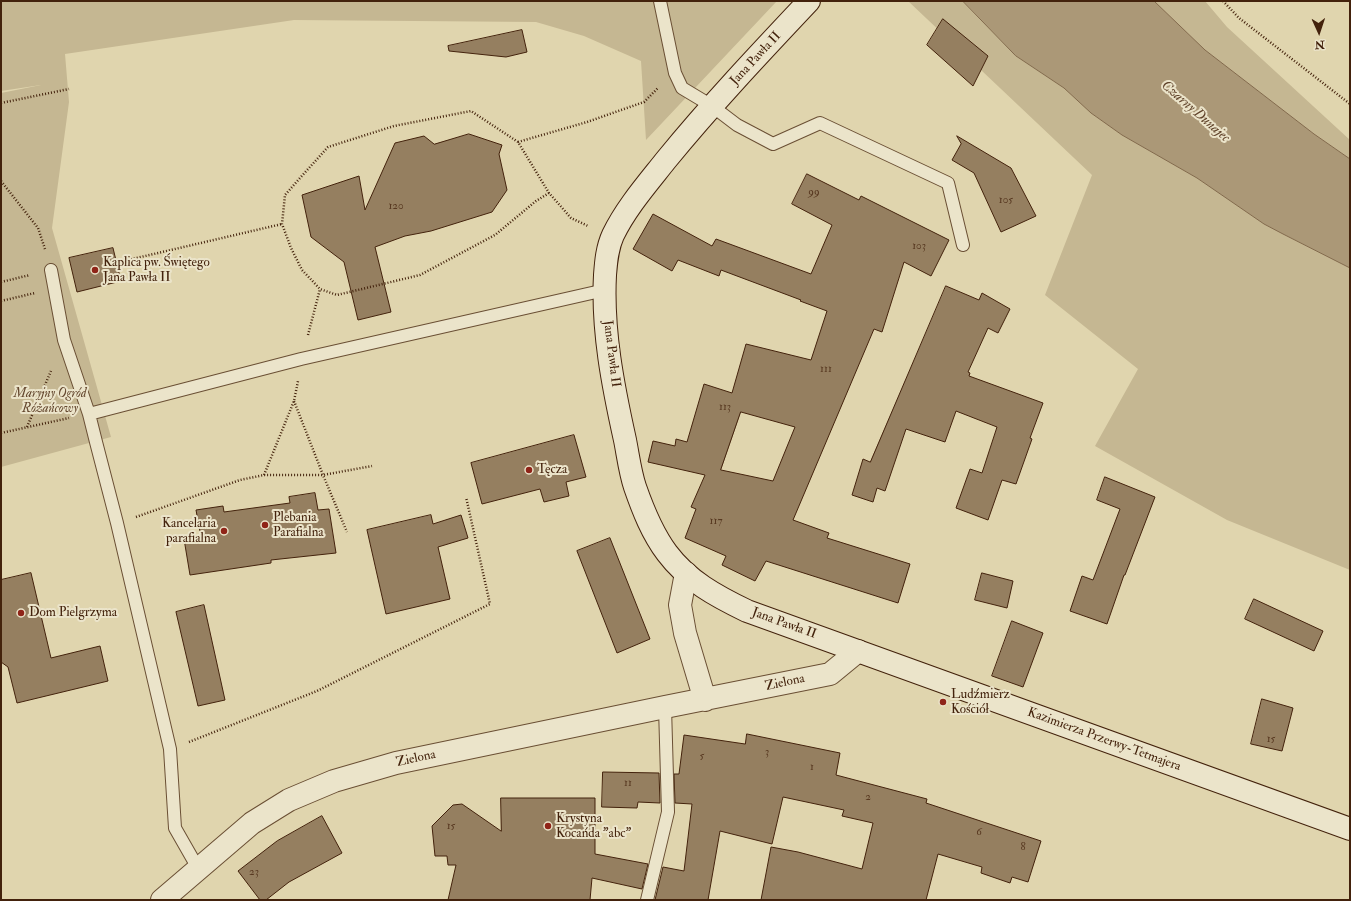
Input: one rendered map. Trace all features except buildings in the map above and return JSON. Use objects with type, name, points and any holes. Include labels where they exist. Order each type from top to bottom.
[{"type":"street","name":"Jana Pawła II","points":[[809,1],[712,106],[676,148],[630,206],[612,236],[606,257],[605,290],[607,340],[620,416],[634,484],[649,523],[667,552],[686,573],[717,596],[747,610],[858,651]]},
{"type":"street","points":[[686,573],[680,605],[685,633],[704,700]]},
{"type":"street","name":"Zielona","points":[[162,900],[252,824],[289,800],[334,781],[396,763],[830,674],[858,651]]},
{"type":"street","name":"Kazimierza Przerwy-Tetmajera","points":[[858,651],[1350,829]]},
{"type":"lane","points":[[660,1],[675,73],[682,88],[712,106],[737,124],[773,144],[820,123],[948,183],[963,245]]},
{"type":"lane","points":[[51,270],[64,340],[89,414],[117,523],[170,749],[176,828],[199,870]]},
{"type":"lane","points":[[89,414],[301,359],[605,290]]},
{"type":"lane","points":[[647,900],[668,812],[665,707]]},
{"type":"path","points":[[1223,1],[1239,18],[1350,104]]},
{"type":"path","points":[[518,142],[587,122],[644,102],[675,73]]},
{"type":"path","points":[[1,103],[68,89]]},
{"type":"path","points":[[549,193],[536,201],[495,235],[420,275],[337,294],[320,289],[302,270],[291,248],[282,224],[286,195],[328,147],[394,126],[470,111],[518,142],[549,193],[571,218],[612,236]]},
{"type":"path","points":[[1,181],[38,228],[51,270],[1,282]]},
{"type":"path","points":[[128,260],[282,224]]},
{"type":"path","points":[[1,301],[55,289]]},
{"type":"path","points":[[26,427],[64,340]]},
{"type":"path","points":[[294,401],[347,532]]},
{"type":"path","points":[[1,433],[89,414]]},
{"type":"path","points":[[117,523],[240,480],[264,475],[323,475],[372,466]]},
{"type":"path","points":[[170,749],[318,691],[490,604],[466,497]]},
{"type":"green space","name":"Maryjny Ogród Różańcowy","points":[[1,1],[777,1],[646,140],[641,61],[584,36],[536,22],[294,20],[65,54],[69,102],[52,228],[111,437],[1,467],[1,93],[41,85],[1,91]]},
{"type":"green space","points":[[908,1],[963,1],[1016,56],[1064,88],[1091,113],[1122,135],[1197,178],[1264,224],[1350,268],[1350,570],[1227,520],[1095,446],[1138,369],[1045,295],[1092,175]]},
{"type":"green space","points":[[1154,1],[1205,1],[1227,27],[1350,140],[1350,159],[1314,134],[1205,50]]},
{"type":"water","name":"Czarny Dunajec","points":[[963,1],[1154,1],[1205,50],[1314,134],[1350,159],[1350,268],[1264,224],[1197,178],[1122,135],[1091,113],[1064,88],[1016,56]]},
{"type":"place","name":"Kaplica pw. Świętego Jana Pawła II","points":[[95,270]]},
{"type":"place","name":"Tęcza","points":[[529,470]]},
{"type":"place","name":"Plebania Parafialna","points":[[265,525]]},
{"type":"place","name":"Kancelaria parafialna","points":[[224,531]]},
{"type":"place","name":"Dom Pielgrzyma","points":[[21,613]]},
{"type":"place","name":"Ludźmierz Kościół","points":[[943,702]]},
{"type":"place","name":"Krystyna Kocańda \"abc\"","points":[[548,826]]}]
